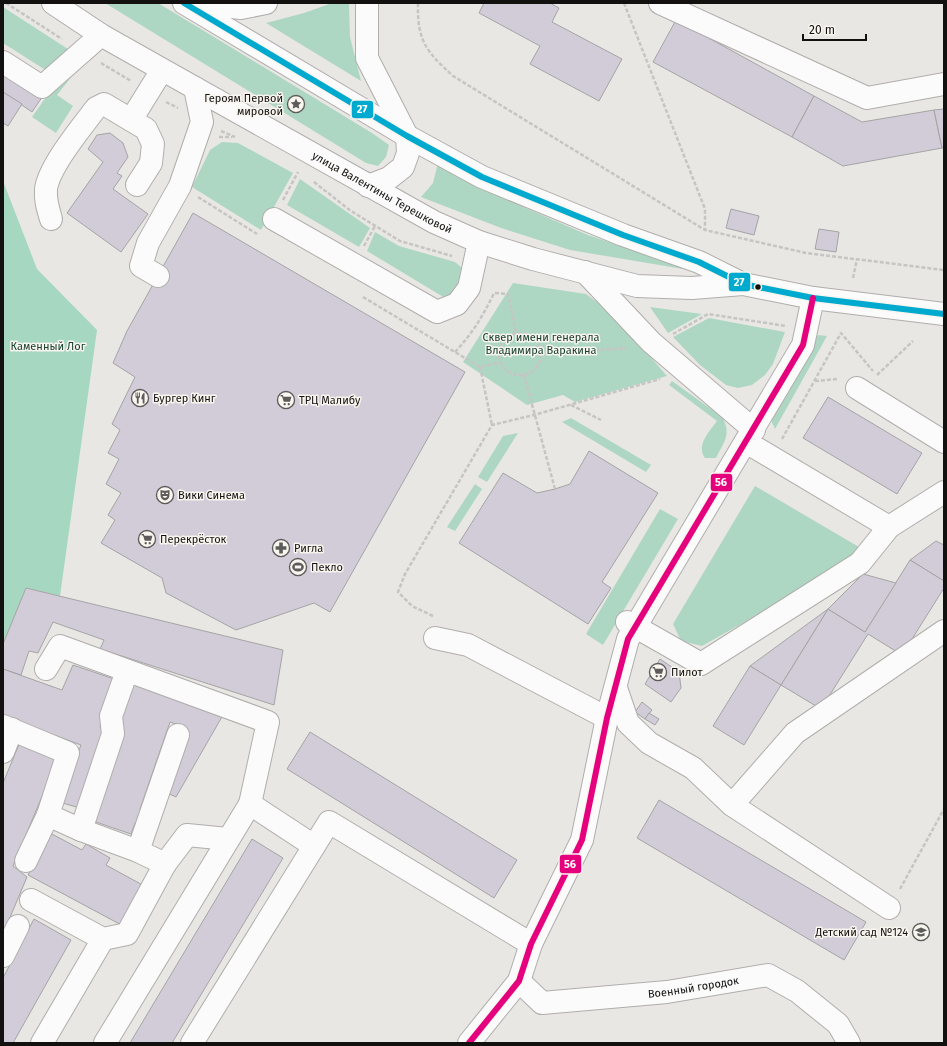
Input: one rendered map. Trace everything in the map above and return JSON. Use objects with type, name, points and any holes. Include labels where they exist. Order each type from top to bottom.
[{"type":"main road","name":"улица Валентины Терешковой","points":[[53,3],[101,35],[368,186],[434,222],[479,242],[533,259],[637,286],[692,288],[743,284]]},
{"type":"main road","name":"улица Валентины Терешковой","points":[[184,3],[407,136],[482,177],[623,235],[699,262],[743,284],[813,298],[944,314]]},
{"type":"main road","points":[[200,3],[241,8],[266,3]]},
{"type":"main road","points":[[367,3],[367,58],[407,136],[408,153],[403,167],[389,178],[368,186]]},
{"type":"main road","points":[[660,3],[867,98],[944,84]]},
{"type":"main road","points":[[3,62],[42,87],[101,35]]},
{"type":"main road","points":[[131,120],[162,70]]},
{"type":"main road","points":[[158,276],[141,266],[148,243],[180,186],[202,122],[194,88]]},
{"type":"main road","points":[[51,219],[46,205],[46,188],[51,172],[96,108],[104,104],[146,129],[153,144],[151,163],[137,185]]},
{"type":"main road","points":[[268,228],[437,312],[456,304],[469,288],[479,242]]},
{"type":"main road","points":[[585,272],[651,342],[722,403],[750,436],[772,457],[889,527]]},
{"type":"main road","points":[[469,1043],[519,981],[531,944],[582,840],[607,718],[616,688],[631,625],[750,436],[803,345],[813,298]]},
{"type":"main road","points":[[722,403],[742,408],[750,407],[769,396],[780,385]]},
{"type":"main road","points":[[857,388],[944,442]]},
{"type":"main road","points":[[631,625],[701,664],[860,563],[889,527],[944,492]]},
{"type":"main road","points":[[436,628],[607,718]]},
{"type":"main road","points":[[732,805],[795,733],[944,631]]},
{"type":"main road","points":[[46,669],[60,646],[268,722],[250,804],[105,1043]]},
{"type":"main road","points":[[81,830],[113,734],[111,716],[128,671]]},
{"type":"main road","points":[[616,688],[628,723],[649,743],[693,768],[732,805],[889,908]]},
{"type":"main road","points":[[3,752],[7,728],[68,753],[48,815],[26,861]]},
{"type":"main road","points":[[138,851],[178,735]]},
{"type":"main road","points":[[250,804],[314,846]]},
{"type":"main road","points":[[48,815],[81,830],[138,851],[165,864]]},
{"type":"main road","points":[[192,1043],[329,822],[531,944]]},
{"type":"main road","points":[[31,900],[103,939],[128,934],[165,864],[187,835],[228,840]]},
{"type":"main road","points":[[3,956],[18,926]]},
{"type":"main road","points":[[42,1043],[103,939]]},
{"type":"main road","name":"Военный городок","points":[[519,981],[542,1003],[667,992],[768,975],[797,992],[838,1024],[849,1043]]},
{"type":"path","points":[[418,3],[418,24],[423,42],[435,59],[453,76],[705,230],[806,253],[944,270]]},
{"type":"path","points":[[624,3],[705,209],[705,230]]},
{"type":"path","points":[[169,103],[202,122],[240,140]]},
{"type":"path","points":[[291,168],[304,176]]},
{"type":"path","points":[[209,204],[268,228],[298,172]]},
{"type":"path","points":[[309,179],[321,186],[351,211],[400,240],[458,258]]},
{"type":"path","points":[[853,278],[857,259]]},
{"type":"path","points":[[469,288],[508,294],[516,332]]},
{"type":"path","points":[[455,352],[469,338],[481,320],[494,293]]},
{"type":"path","points":[[670,336],[708,314],[787,327]]},
{"type":"path","points":[[516,332],[531,335],[541,347],[540,362],[531,374],[516,376],[502,369],[497,354],[502,340],[516,332]]},
{"type":"path","points":[[772,457],[841,333],[877,375]]},
{"type":"path","points":[[541,354],[630,348]]},
{"type":"path","points":[[436,628],[398,592],[405,574],[492,425],[480,367]]},
{"type":"path","points":[[524,375],[555,489]]},
{"type":"path","points":[[492,425],[571,405],[667,377]]},
{"type":"path","points":[[571,405],[600,420]]},
{"type":"path","points":[[889,908],[944,809]]},
{"type":"green space","points":[[105,3],[158,3],[372,133],[389,145],[386,157],[378,166],[366,163]]},
{"type":"green space","points":[[332,3],[349,3],[350,37],[361,81],[266,23],[304,13]]},
{"type":"green space","points":[[3,7],[71,51],[47,71],[3,43]]},
{"type":"green space","points":[[76,71],[57,95],[73,106],[56,133],[32,117],[56,83]]},
{"type":"green space","points":[[222,142],[238,143],[293,173],[261,230],[192,187],[210,150]]},
{"type":"green space","points":[[438,163],[523,207],[588,235],[695,271],[570,250],[501,228],[421,197],[433,183]]},
{"type":"green space","points":[[300,179],[370,228],[359,247],[287,205]]},
{"type":"green space","name":"Каменный Лог","points":[[3,181],[37,269],[97,330],[60,596],[26,588],[3,644]]},
{"type":"green space","points":[[375,232],[399,246],[455,262],[462,268],[465,283],[450,301],[367,251]]},
{"type":"green space","name":"Сквер имени генерала Владимира Варакина","points":[[513,283],[586,294],[613,314],[667,376],[575,402],[563,395],[527,405],[463,362]]},
{"type":"green space","points":[[650,307],[702,314],[668,333]]},
{"type":"green space","points":[[709,318],[785,332],[773,364],[765,375],[752,385],[738,388],[726,385],[700,365],[673,337]]},
{"type":"green space","points":[[818,335],[827,336],[775,429],[771,420]]},
{"type":"green space","points":[[672,381],[722,417],[727,433],[716,458],[705,458],[702,448],[707,434],[717,421],[669,385]]},
{"type":"green space","points":[[571,418],[651,465],[646,472],[562,422]]},
{"type":"green space","points":[[518,433],[487,482],[478,477],[503,436]]},
{"type":"green space","points":[[475,484],[482,489],[455,531],[447,527]]},
{"type":"green space","points":[[755,486],[859,547],[848,564],[702,646],[681,641],[673,624]]},
{"type":"green space","points":[[660,509],[678,519],[603,645],[586,634]]},
{"type":"building","points":[[484,3],[550,3],[559,8],[552,22],[622,59],[599,101],[530,64],[540,46],[479,13]]},
{"type":"building","points":[[676,20],[814,96],[792,137],[653,62]]},
{"type":"building","points":[[3,50],[51,84],[32,112],[3,92]]},
{"type":"building","points":[[3,92],[22,104],[8,126],[3,123]]},
{"type":"building","points":[[814,96],[862,122],[934,110],[942,148],[843,166],[792,137]]},
{"type":"building","points":[[944,109],[944,148],[942,148],[934,110]]},
{"type":"building","points":[[110,133],[123,143],[128,157],[117,173],[122,176],[113,189],[148,214],[121,252],[67,213],[103,162],[88,149],[97,135]]},
{"type":"building","points":[[731,209],[759,216],[754,235],[726,228]]},
{"type":"building","name":"ТРЦ Малибу","points":[[193,213],[465,372],[330,612],[314,603],[236,630],[166,593],[162,578],[101,543],[115,520],[108,515],[121,493],[106,484],[119,459],[108,453],[120,430],[112,424],[135,377],[113,363],[127,331]]},
{"type":"building","points":[[819,229],[839,232],[836,252],[815,249]]},
{"type":"building","points":[[828,397],[922,453],[897,494],[803,438]]},
{"type":"building","points":[[589,451],[658,493],[602,582],[611,588],[588,624],[459,543],[503,473],[537,493],[555,489],[570,484]]},
{"type":"building","points":[[936,541],[944,545],[944,581],[910,560]]},
{"type":"building","points":[[910,560],[944,581],[944,588],[902,655],[868,634],[821,709],[781,685],[828,609],[865,632]]},
{"type":"building","points":[[863,574],[896,583],[865,632],[828,609]]},
{"type":"building","points":[[26,588],[283,650],[274,705],[100,649],[104,640],[53,622],[38,653],[29,651],[21,675],[3,669],[3,644]]},
{"type":"building","points":[[828,609],[781,685],[750,666]]},
{"type":"building","points":[[660,659],[679,672],[681,688],[671,702],[645,684]]},
{"type":"building","points":[[73,665],[117,680],[100,727],[107,729],[80,808],[59,802],[81,745],[3,716],[3,669],[62,690]]},
{"type":"building","points":[[750,666],[781,685],[744,745],[713,726]]},
{"type":"building","points":[[132,681],[223,715],[176,797],[165,792],[187,728],[170,722],[140,809],[146,811],[142,823],[135,823],[131,834],[93,821],[124,732],[118,730]]},
{"type":"building","points":[[642,702],[652,710],[645,719],[635,712]]},
{"type":"building","points":[[649,713],[659,719],[655,725],[645,719]]},
{"type":"building","points":[[310,732],[517,860],[494,898],[287,769]]},
{"type":"building","points":[[20,742],[58,758],[13,866],[27,877],[3,934],[3,783]]},
{"type":"building","points":[[659,800],[866,922],[844,960],[637,838]]},
{"type":"building","points":[[50,833],[82,850],[86,844],[110,858],[106,865],[148,888],[127,928],[28,875]]},
{"type":"building","points":[[252,839],[283,858],[172,1043],[130,1043]]},
{"type":"building","points":[[34,919],[71,940],[13,1043],[3,1043],[3,978]]},
{"type":"transit line","name":"27","points":[[184,3],[407,136],[482,177],[623,235],[699,262],[743,284],[813,298],[944,314]]},
{"type":"transit line","name":"56","points":[[469,1043],[519,981],[531,944],[582,840],[607,718],[628,639],[803,345],[813,298]]},
{"type":"place","name":"Героям Первой мировой","points":[[296,104]]},
{"type":"place","name":"Бургер Кинг","points":[[140,398]]},
{"type":"place","name":"ТРЦ Малибу","points":[[286,400]]},
{"type":"place","name":"Вики Синема","points":[[165,495]]},
{"type":"place","name":"Перекрёсток","points":[[147,539]]},
{"type":"place","name":"Ригла","points":[[281,548]]},
{"type":"place","name":"Пекло","points":[[298,567]]},
{"type":"place","name":"Пилот","points":[[658,672]]},
{"type":"place","name":"Детский сад №124","points":[[921,932]]}]
